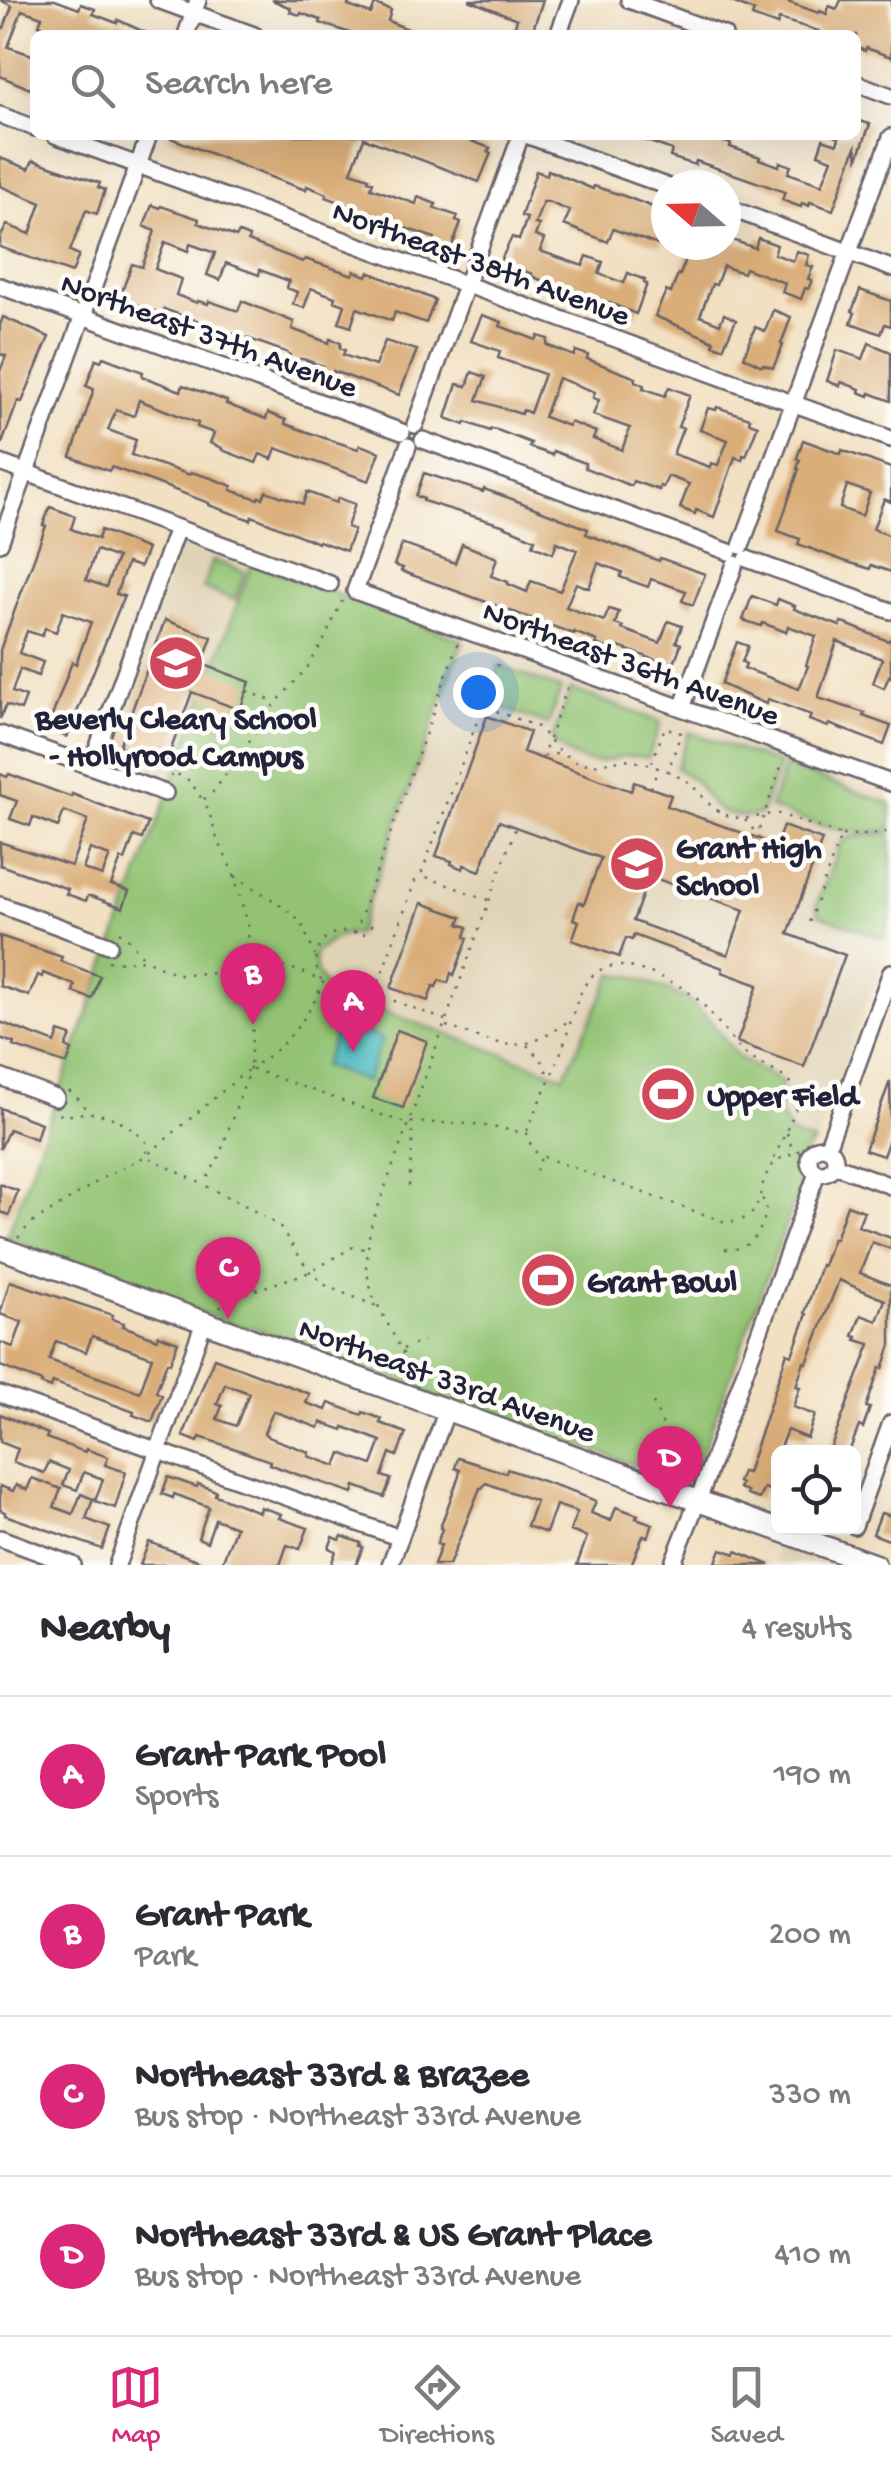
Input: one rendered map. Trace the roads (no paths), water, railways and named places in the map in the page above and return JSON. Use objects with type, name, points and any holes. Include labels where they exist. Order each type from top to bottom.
[{"type":"main road","name":"Northeast 33rd Avenue","points":[[6,1250],[212,1316],[447,1410],[876,1565]]},
{"type":"street","points":[[158,0],[196,6],[244,30]]},
{"type":"street","points":[[560,30],[570,0]]},
{"type":"street","points":[[628,0],[710,30]]},
{"type":"street","points":[[188,30],[196,6]]},
{"type":"street","points":[[861,85],[891,96]]},
{"type":"street","points":[[0,115],[30,126]]},
{"type":"street","points":[[682,708],[891,137]]},
{"type":"street","name":"Northeast 38th Avenue","points":[[69,140],[891,440]]},
{"type":"street","points":[[0,543],[147,140]]},
{"type":"street","points":[[412,435],[522,140]]},
{"type":"street","points":[[538,140],[651,181]]},
{"type":"street","points":[[741,213],[891,268]]},
{"type":"street","name":"Northeast 37th Avenue","points":[[0,286],[891,611]]},
{"type":"street","name":"Northeast 36th Avenue","points":[[412,435],[355,591],[891,783]]},
{"type":"street","points":[[0,463],[330,584]]},
{"type":"street","points":[[91,766],[177,528]]},
{"type":"street","points":[[0,734],[165,793]]},
{"type":"street","points":[[0,905],[109,945]]},
{"type":"street","points":[[827,1148],[891,972]]},
{"type":"street","points":[[0,1077],[56,1098]]},
{"type":"street","points":[[827,1148],[834,1156],[834,1165],[827,1172],[817,1172],[809,1165],[805,1153],[827,1148]]},
{"type":"street","points":[[834,1165],[891,1186]]},
{"type":"street","points":[[672,1565],[817,1172]]},
{"type":"street","points":[[116,1565],[212,1316]]},
{"type":"street","points":[[0,1394],[400,1538]]},
{"type":"street","points":[[390,1565],[447,1410]]},
{"type":"street","points":[[861,1505],[891,1423]]},
{"type":"street","points":[[844,1553],[850,1535]]},
{"type":"street","points":[[0,1538],[73,1565]]},
{"type":"water","points":[[339,1023],[382,1039],[366,1082],[323,1066]]},
{"type":"place","name":"Beverly Cleary School - Hollyrood Campus","points":[[176,663]]},
{"type":"place","name":"Grant High School","points":[[637,864]]},
{"type":"place","name":"Grant Park","points":[[253,1025]]},
{"type":"place","name":"Grant Park Pool","points":[[353,1052]]},
{"type":"place","name":"Upper Field","points":[[668,1094]]},
{"type":"place","name":"Grant Bowl","points":[[548,1280]]},
{"type":"place","name":"Northeast 33rd & Brazee","points":[[228,1319]]},
{"type":"place","name":"Northeast 33rd & US Grant Place","points":[[670,1508]]}]
